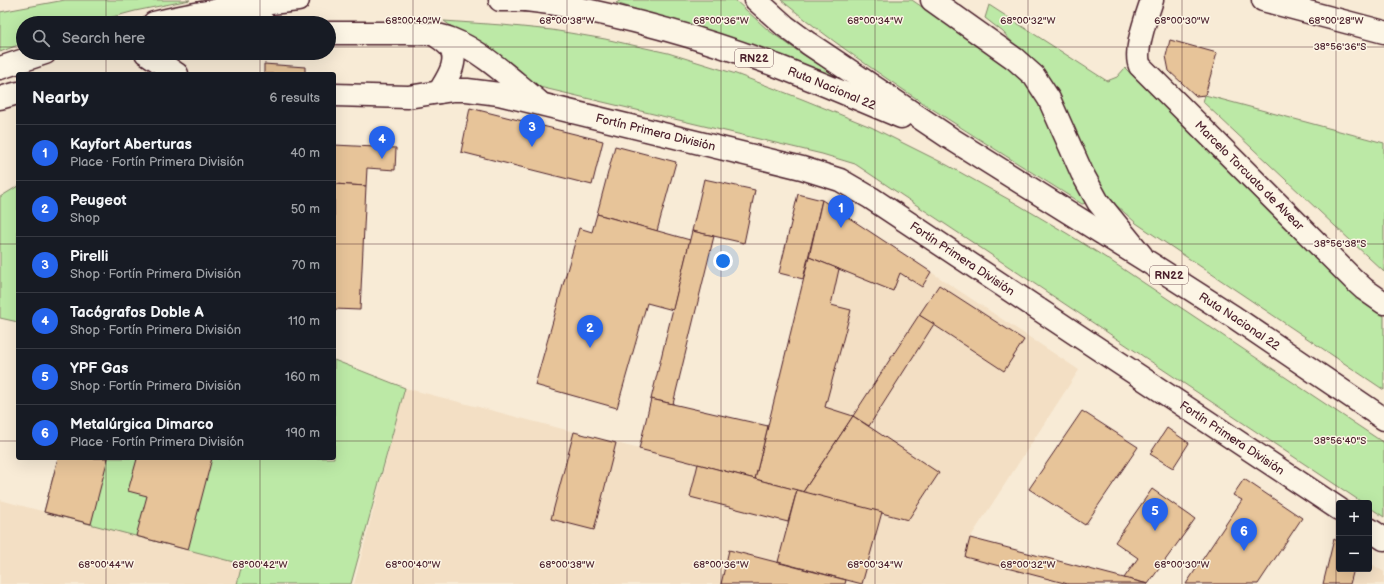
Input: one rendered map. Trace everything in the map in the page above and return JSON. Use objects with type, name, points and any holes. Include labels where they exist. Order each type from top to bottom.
[{"type":"main road","points":[[182,16],[298,0]]},
{"type":"main road","points":[[500,0],[527,0]]},
{"type":"main road","name":"RN22","points":[[527,0],[550,3],[580,0]]},
{"type":"main road","name":"Ruta Nacional 22","points":[[756,0],[785,26],[808,43],[950,138],[1145,260],[1265,338],[1384,419]]},
{"type":"main road","name":"Marcelo Torcuato de Alvear","points":[[1152,0],[1138,51],[1138,60],[1142,68],[1353,279],[1384,303]]},
{"type":"main road","points":[[1263,0],[1384,32]]},
{"type":"main road","name":"Ruta Nacional 22","points":[[550,3],[640,22],[736,52],[787,70],[950,138]]},
{"type":"main road","points":[[940,3],[1015,59],[1034,76],[1049,99],[1082,173],[1098,202],[1145,260]]},
{"type":"main road","points":[[220,10],[240,16]]},
{"type":"main road","name":"Fortín Primera División","points":[[336,33],[434,34],[449,38],[464,44],[480,54],[543,105]]},
{"type":"main road","points":[[434,34],[450,47],[453,54],[453,63],[450,72],[439,92]]},
{"type":"main road","points":[[0,68],[24,60]]},
{"type":"main road","points":[[156,60],[174,72]]},
{"type":"main road","name":"Fortín Primera División","points":[[336,95],[408,97],[453,90],[481,91],[802,168],[840,180],[866,195],[1336,507]]},
{"type":"main road","points":[[0,98],[16,94]]},
{"type":"main road","points":[[1372,531],[1384,539]]},
{"type":"shaded area","points":[[822,200],[1079,370],[970,538],[1148,584],[354,584],[405,388],[755,479]]},
{"type":"shaded area","points":[[0,500],[242,564],[237,584],[0,584]]},
{"type":"shaded area","points":[[1372,564],[1384,572],[1384,584],[1350,584],[1353,572],[1372,572]]},
{"type":"green space","points":[[65,0],[190,0],[116,16],[16,16],[16,46],[0,52],[0,12]]},
{"type":"green space","points":[[621,0],[735,0],[768,30],[805,56],[853,86],[688,26],[616,3]]},
{"type":"green space","points":[[781,0],[912,0],[1026,79],[1040,93],[1088,203],[1082,204],[928,106],[853,55]]},
{"type":"green space","points":[[989,5],[1107,81],[1117,77],[1125,68],[1343,285],[1362,301],[1384,316],[1384,390],[1136,223],[1116,205],[1098,183],[1044,78],[1003,32],[985,18]]},
{"type":"green space","points":[[444,21],[552,30],[605,39],[668,53],[736,74],[802,99],[871,127],[947,165],[1017,204],[1111,261],[1384,443],[1384,517],[1372,509],[1372,500],[1359,500],[855,164],[822,154],[531,85]]},
{"type":"green space","points":[[1205,95],[1384,143],[1384,272],[1203,102]]},
{"type":"green space","points":[[16,187],[16,322],[0,318],[0,197]]},
{"type":"green space","points":[[336,361],[405,388],[351,584],[237,584],[242,564],[44,512],[57,460],[336,460]]},
{"type":"building","points":[[1170,40],[1217,53],[1205,95],[1196,96],[1169,71],[1166,56]]},
{"type":"building","points":[[264,64],[305,67],[305,72],[264,72]]},
{"type":"building","points":[[470,108],[603,141],[592,185],[461,152]]},
{"type":"building","points":[[336,145],[396,148],[395,170],[367,168],[366,186],[336,184]]},
{"type":"building","points":[[615,146],[676,162],[657,231],[597,214]]},
{"type":"building","points":[[704,179],[755,190],[744,243],[692,231]]},
{"type":"building","points":[[336,184],[366,186],[360,310],[336,309]]},
{"type":"building","points":[[798,194],[822,200],[803,279],[779,273]]},
{"type":"building","points":[[822,200],[931,272],[922,287],[900,273],[893,291],[809,257]]},
{"type":"building","points":[[597,214],[690,240],[673,310],[647,303],[617,408],[535,385],[579,228],[592,232]]},
{"type":"building","points":[[692,231],[714,236],[673,404],[651,399]]},
{"type":"building","points":[[809,257],[839,269],[831,305],[851,310],[825,407],[853,416],[803,492],[755,479]]},
{"type":"building","points":[[939,285],[1024,340],[1004,371],[919,315]]},
{"type":"building","points":[[919,315],[934,324],[869,426],[853,416]]},
{"type":"building","points":[[651,399],[768,426],[755,479],[639,449]]},
{"type":"building","points":[[1082,411],[1138,447],[1085,525],[1029,489]]},
{"type":"building","points":[[853,416],[939,473],[908,520],[803,492]]},
{"type":"building","points":[[1167,428],[1189,443],[1173,468],[1150,454]]},
{"type":"building","points":[[574,432],[616,443],[594,530],[551,519]]},
{"type":"building","points":[[57,460],[107,460],[91,524],[44,512]]},
{"type":"building","points":[[137,460],[211,460],[188,550],[136,536],[147,496],[128,491]]},
{"type":"building","points":[[698,464],[797,490],[788,522],[690,497]]},
{"type":"building","points":[[1244,479],[1302,518],[1258,584],[1186,584],[1242,500],[1233,495]]},
{"type":"building","points":[[1152,489],[1195,519],[1148,584],[1124,578],[1138,558],[1115,542]]},
{"type":"building","points":[[797,490],[882,512],[862,584],[778,562]]},
{"type":"building","points":[[970,538],[1148,584],[1068,584],[965,557]]},
{"type":"building","points":[[1334,539],[1336,540],[1336,572],[1353,572],[1350,584],[1323,584]]},
{"type":"building","points":[[729,550],[846,580],[845,584],[721,584]]},
{"type":"place","name":"Pirelli","points":[[532,147]]},
{"type":"place","name":"Tacógrafos Doble A","points":[[382,159]]},
{"type":"place","name":"Kayfort Aberturas","points":[[841,228]]},
{"type":"place","name":"Peugeot","points":[[590,348]]},
{"type":"place","name":"YPF Gas","points":[[1155,531]]},
{"type":"place","name":"Metalúrgica Dimarco","points":[[1244,551]]}]
